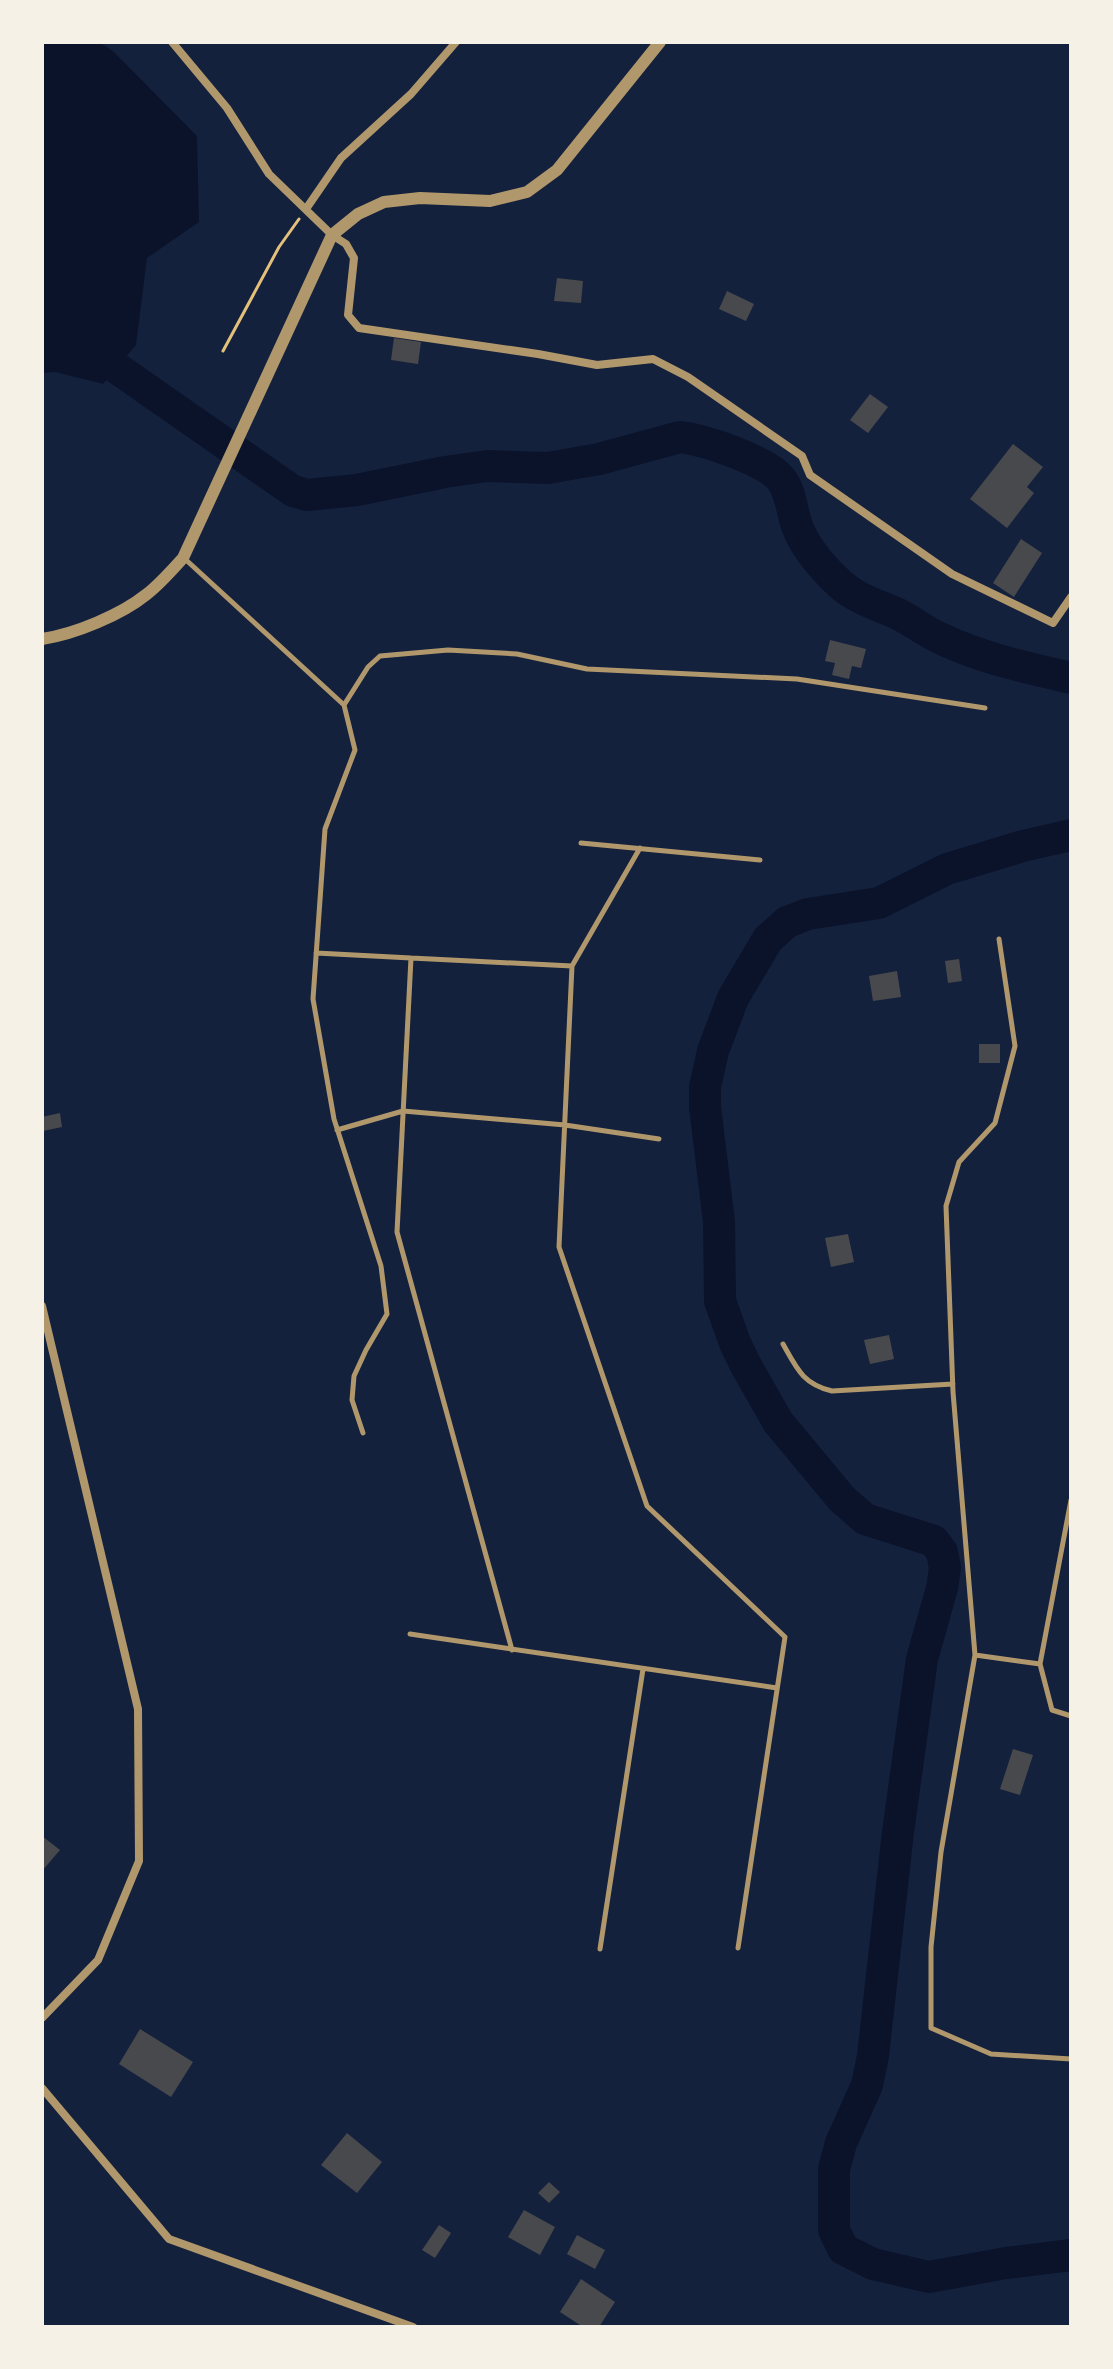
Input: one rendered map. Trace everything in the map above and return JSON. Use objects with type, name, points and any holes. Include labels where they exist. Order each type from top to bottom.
[{"type":"street","points":[[172,42],[227,108],[269,174],[332,235],[346,244],[354,258],[348,315],[359,328],[597,365],[653,359],[688,377],[802,456],[810,475],[952,574],[1053,623],[1071,597]]},
{"type":"street","points":[[306,209],[341,158],[411,94],[456,42]]},
{"type":"street","points":[[42,639],[59,636],[111,615],[146,594],[183,558],[332,235],[358,214],[384,202],[420,198],[490,201],[527,192],[557,170],[660,42]]},
{"type":"street","points":[[42,1306],[138,1709],[139,1845],[139,1861],[98,1960],[42,2018]]},
{"type":"street","points":[[42,2088],[169,2239],[413,2327]]},
{"type":"lane","points":[[180,42],[180,53]]},
{"type":"lane","points":[[183,558],[344,705],[355,750],[325,829],[313,999],[337,1130],[381,1266],[387,1314],[354,1376],[352,1400],[363,1433]]},
{"type":"lane","points":[[344,705],[368,667],[380,656],[448,650],[517,654],[587,669],[797,679],[985,708]]},
{"type":"lane","points":[[581,843],[760,860]]},
{"type":"lane","points":[[640,848],[572,966],[559,1247],[647,1506],[785,1637],[738,1948]]},
{"type":"lane","points":[[999,939],[1015,1046],[995,1123],[959,1162],[946,1206],[953,1384],[975,1655],[941,1852],[931,1947],[931,2028],[991,2054],[1071,2059]]},
{"type":"lane","points":[[316,953],[572,966]]},
{"type":"lane","points":[[411,958],[397,1232],[512,1650]]},
{"type":"lane","points":[[337,1130],[403,1111],[565,1125],[659,1139]]},
{"type":"lane","points":[[783,1344],[799,1372],[815,1387],[832,1391],[953,1384]]},
{"type":"lane","points":[[1071,1500],[1040,1664],[1052,1710],[1071,1716]]},
{"type":"lane","points":[[410,1634],[777,1688]]},
{"type":"lane","points":[[975,1655],[1040,1664]]},
{"type":"lane","points":[[600,1949],[643,1669]]},
{"type":"path","points":[[223,351],[279,247],[306,209]]},
{"type":"water","points":[[42,42],[99,42],[113,51],[197,136],[199,222],[147,258],[136,345],[103,384],[55,372],[42,373]]},
{"type":"building","points":[[557,278],[583,281],[581,303],[554,301]]},
{"type":"building","points":[[727,291],[754,304],[746,321],[719,309]]},
{"type":"building","points":[[394,338],[421,342],[418,364],[391,360]]},
{"type":"building","points":[[870,394],[888,407],[868,433],[850,420]]},
{"type":"building","points":[[1013,444],[1043,467],[1027,487],[1034,493],[1007,528],[970,499]]},
{"type":"building","points":[[1021,539],[1042,553],[1014,597],[993,583]]},
{"type":"building","points":[[830,640],[866,649],[861,668],[852,666],[849,679],[832,675],[835,663],[825,661]]},
{"type":"building","points":[[959,959],[962,981],[948,983],[945,961]]},
{"type":"building","points":[[897,971],[901,997],[873,1001],[869,976]]},
{"type":"building","points":[[979,1044],[1000,1044],[1000,1063],[979,1063]]},
{"type":"building","points":[[60,1113],[62,1127],[43,1131],[42,1117]]},
{"type":"building","points":[[848,1234],[854,1262],[831,1267],[825,1238]]},
{"type":"building","points":[[889,1335],[894,1359],[870,1364],[864,1340]]},
{"type":"building","points":[[1013,1749],[1033,1755],[1020,1795],[1000,1789]]},
{"type":"building","points":[[42,1836],[60,1850],[42,1871]]},
{"type":"building","points":[[140,2029],[193,2062],[171,2097],[119,2064]]},
{"type":"building","points":[[347,2133],[382,2162],[357,2193],[321,2165]]},
{"type":"building","points":[[549,2182],[560,2192],[549,2203],[538,2193]]},
{"type":"building","points":[[524,2210],[555,2227],[540,2255],[508,2237]]},
{"type":"building","points":[[439,2225],[451,2233],[435,2258],[422,2250]]},
{"type":"building","points":[[577,2235],[605,2250],[595,2269],[567,2254]]},
{"type":"building","points":[[581,2279],[615,2302],[599,2327],[583,2327],[560,2312]]},
{"type":"waterway","points":[[42,341],[63,337],[78,341],[293,491],[307,495],[357,490],[487,466],[548,468],[599,459],[680,437],[704,442],[749,458],[781,479],[807,546],[847,590],[957,646],[1005,662],[1071,678]]},
{"type":"waterway","points":[[1071,835],[947,869],[879,903],[808,914],[787,922],[768,939],[733,998],[713,1051],[705,1087],[719,1222],[720,1301],[745,1364],[778,1422],[842,1499],[865,1519],[934,1541],[942,1552],[945,1568],[922,1659],[898,1832],[873,2056],[867,2085],[841,2143],[834,2169],[834,2230],[843,2249],[873,2264],[929,2277],[1071,2255]]}]
